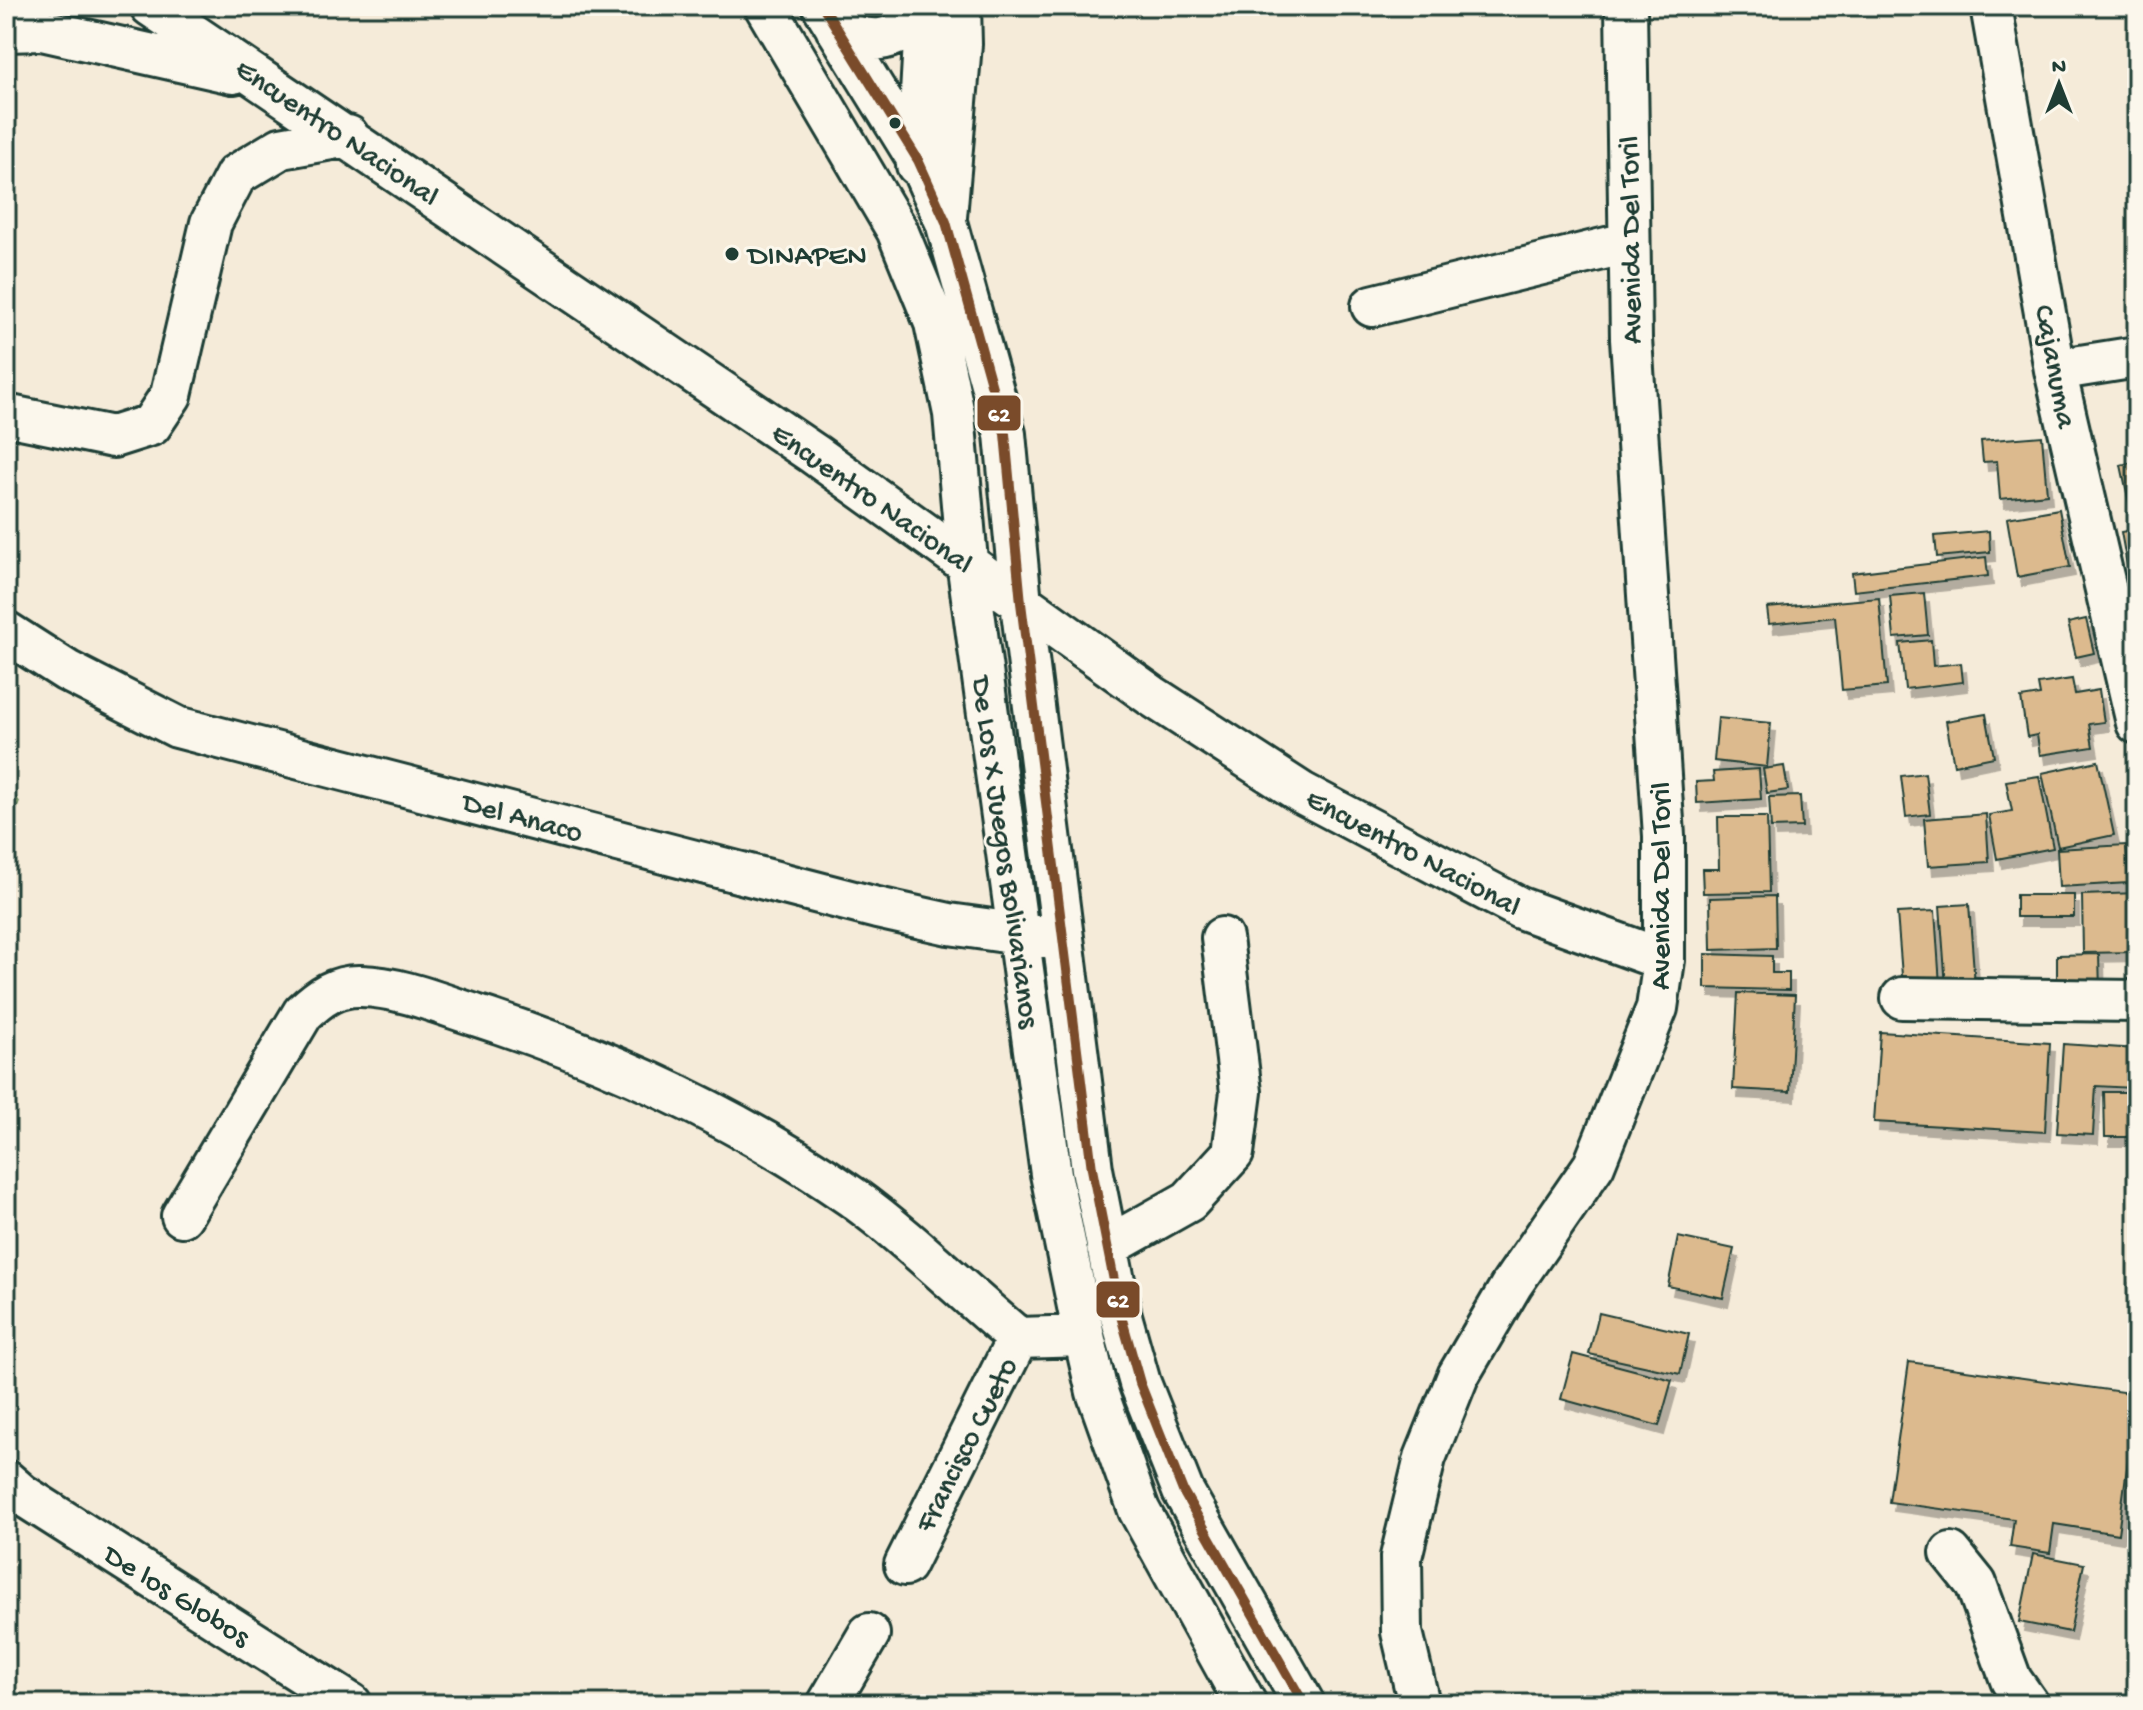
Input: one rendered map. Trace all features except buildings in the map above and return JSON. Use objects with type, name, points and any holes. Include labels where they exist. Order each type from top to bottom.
[{"type":"street","name":"Encuentro Nacional","points":[[151,6],[348,136],[967,561],[1152,696],[1302,793],[1520,908],[1664,960]]},
{"type":"street","name":"De Los X Juegos Bolivarianos","points":[[765,6],[897,230],[935,323],[954,414],[967,561],[1051,1174],[1084,1336],[1097,1392],[1139,1510],[1246,1704]]},
{"type":"street","points":[[897,230],[918,160],[923,6]]},
{"type":"street","points":[[829,17],[862,41],[884,39],[908,25],[923,6]]},
{"type":"street","points":[[925,298],[946,222],[961,44],[960,6]]},
{"type":"street","name":"Avenida Del Toril","points":[[1419,1704],[1402,1632],[1401,1557],[1425,1458],[1458,1376],[1512,1284],[1594,1165],[1657,1008],[1664,960],[1664,836],[1627,243],[1626,6]]},
{"type":"street","name":"Cajanuma","points":[[1991,6],[2055,370],[2137,723]]},
{"type":"street","name":"De Los X Juegos Bolivarianos","points":[[829,17],[918,160],[946,222],[1005,434],[1021,603],[1092,1169],[1121,1316],[1140,1383],[1183,1491],[1304,1704]]},
{"type":"street","points":[[6,31],[42,30],[139,49],[264,80]]},
{"type":"street","points":[[6,415],[113,437],[151,425],[171,395],[211,223],[236,175],[281,148],[348,136]]},
{"type":"street","points":[[1372,306],[1627,243]]},
{"type":"street","points":[[2055,370],[2137,357]]},
{"type":"street","name":"Del Anaco","points":[[6,632],[67,671],[177,727],[877,908],[1018,935],[1062,938]]},
{"type":"street","points":[[1107,1247],[1189,1201],[1233,1153],[1241,1092],[1222,938]]},
{"type":"street","points":[[182,1216],[303,1013],[326,992],[359,986],[407,993],[539,1036],[640,1077],[763,1139],[854,1199],[1018,1338]]},
{"type":"street","points":[[1902,998],[2137,1001]]},
{"type":"street","name":"Francisco Cueto","points":[[905,1565],[1018,1338],[1084,1336]]},
{"type":"street","name":"De los Globos","points":[[11,1495],[348,1703]]},
{"type":"street","points":[[1951,1553],[1976,1584],[2011,1680],[2028,1704]]},
{"type":"street","points":[[828,1704],[869,1634]]},
{"type":"green space","points":[[6,785],[19,802],[6,837]]},
{"type":"transit line","name":"62","points":[[823,6],[918,160],[946,222],[1005,434],[1021,603],[1092,1169],[1121,1316],[1140,1383],[1183,1491],[1304,1704]]},
{"type":"place","name":"DINAPEN","points":[[732,254]]}]
